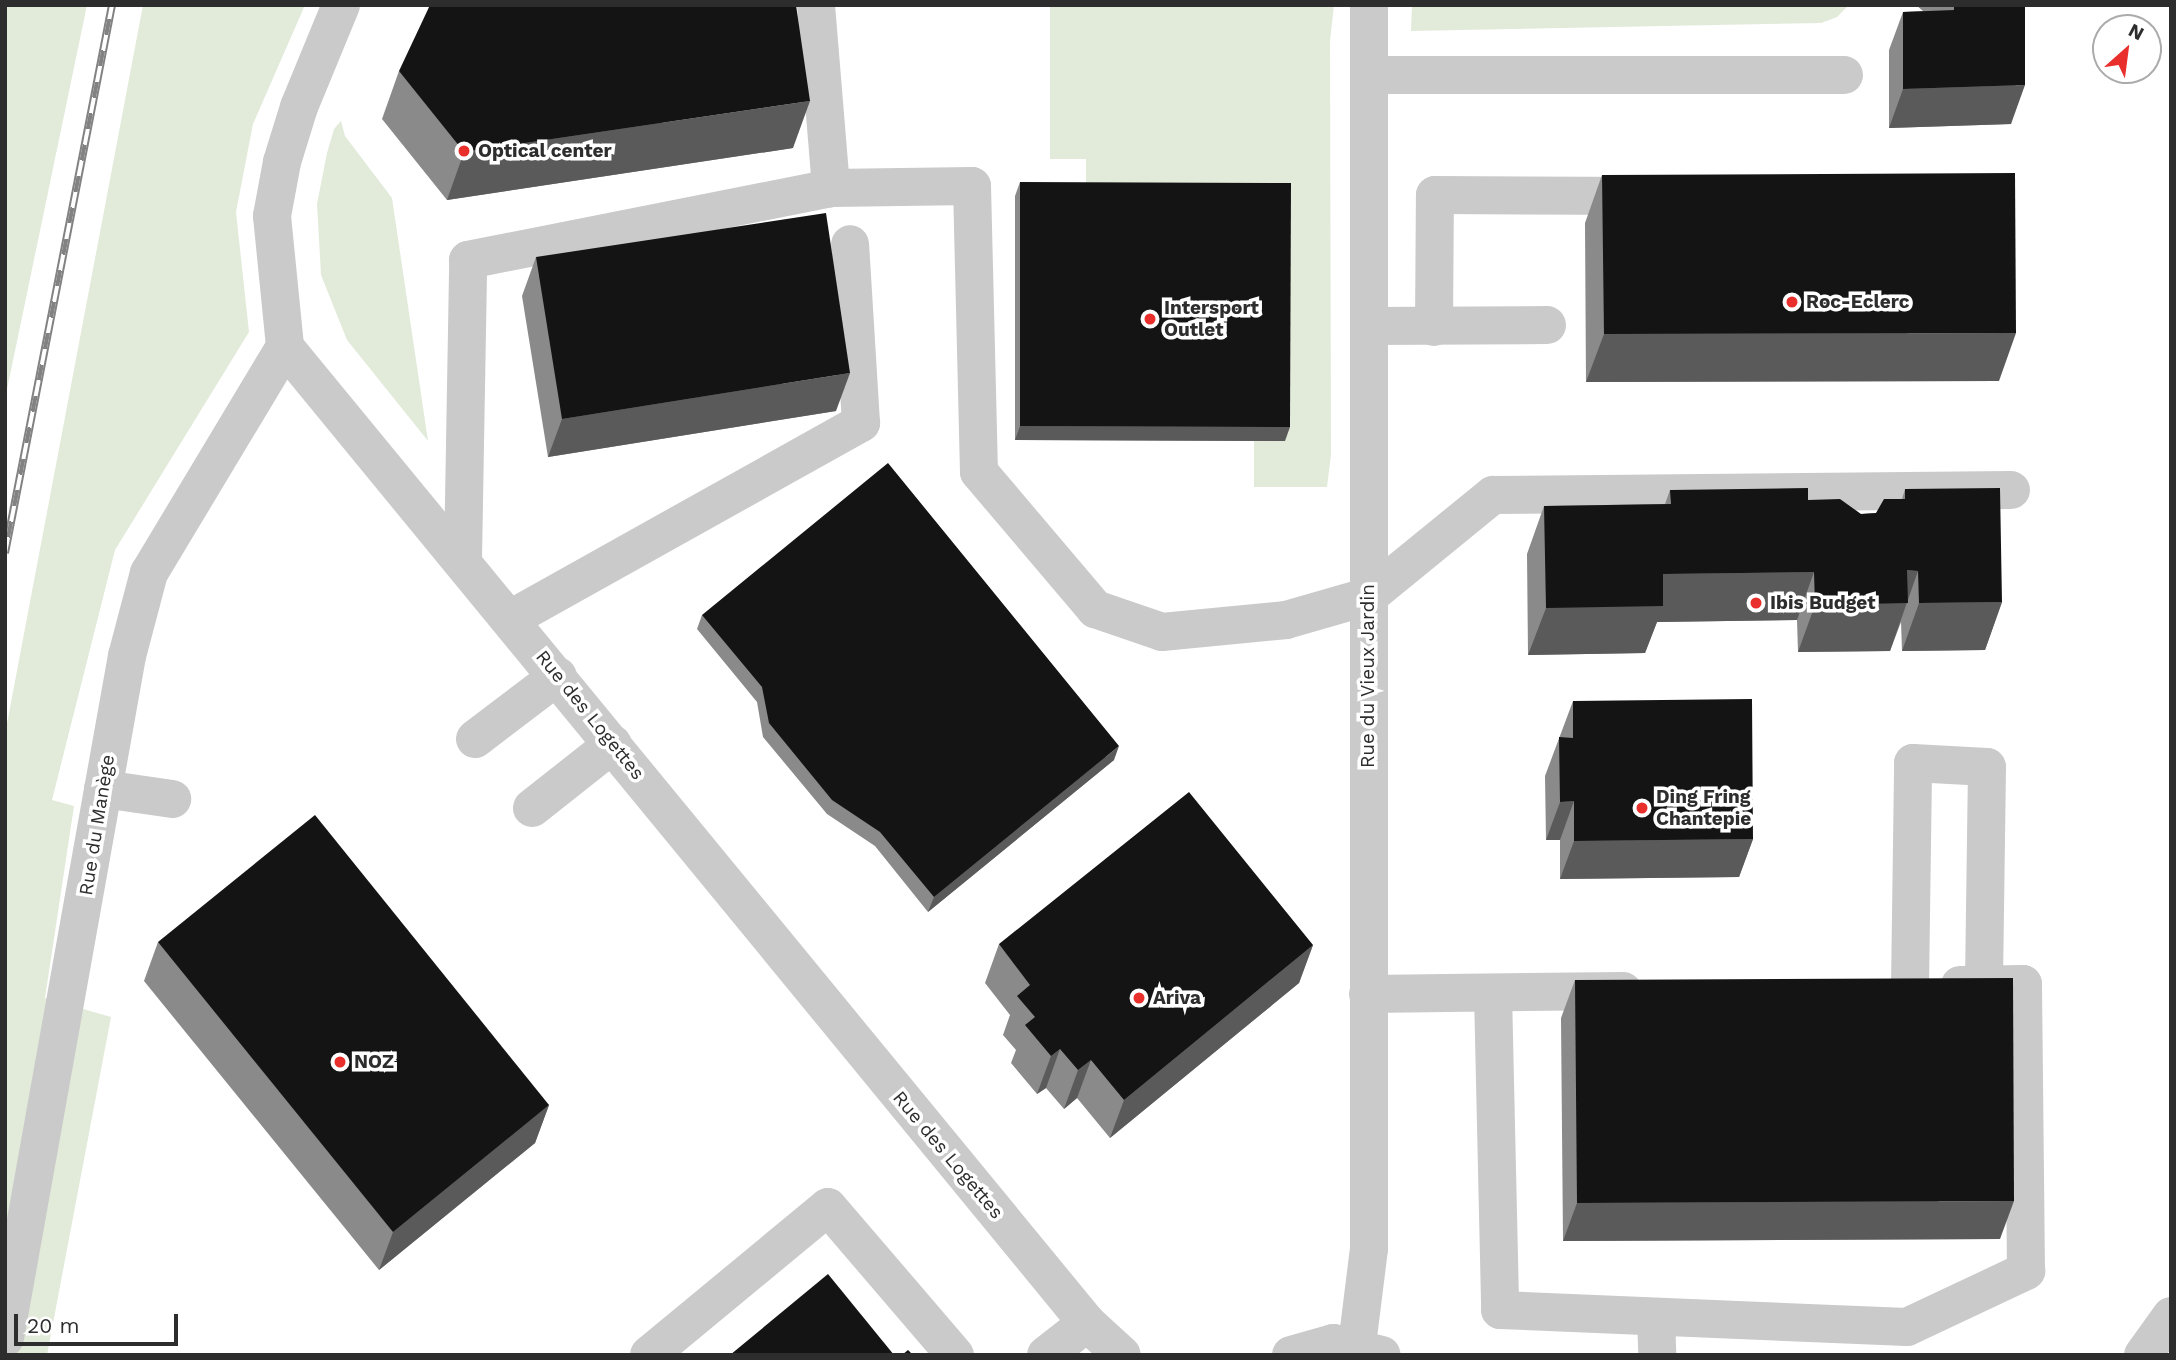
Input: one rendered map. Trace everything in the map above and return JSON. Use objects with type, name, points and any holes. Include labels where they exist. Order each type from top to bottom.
[{"type":"street","points":[[285,347],[272,216],[282,162],[299,107],[341,5]]},
{"type":"street","points":[[816,5],[831,188]]},
{"type":"street","name":"Rue du Vieux Jardin","points":[[1369,5],[1369,1350]]},
{"type":"street","points":[[1369,75],[1844,75]]},
{"type":"street","points":[[463,559],[468,260],[831,188],[972,186],[979,472],[1095,609],[1162,632],[1286,620],[1369,596],[1493,495],[2011,490]]},
{"type":"street","points":[[1434,327],[1435,195],[1683,196]]},
{"type":"street","points":[[512,618],[861,423],[850,244]]},
{"type":"street","points":[[1369,326],[1548,325]]},
{"type":"street","name":"Rue des Logettes","points":[[285,347],[512,618],[1087,1323],[1122,1355]]},
{"type":"street","name":"Rue du Manège","points":[[5,1338],[127,656],[149,573],[285,347]]},
{"type":"street","points":[[475,739],[558,677]]},
{"type":"street","points":[[531,808],[613,744]]},
{"type":"street","points":[[1910,987],[1913,762],[1987,767],[1984,985]]},
{"type":"street","points":[[103,789],[172,799]]},
{"type":"street","points":[[1493,992],[1500,1310],[1907,1327],[2026,1271],[2022,984],[1869,987]]},
{"type":"street","points":[[1368,994],[1660,990]]},
{"type":"street","points":[[649,1355],[828,1207],[955,1355]]},
{"type":"street","points":[[2143,1355],[2171,1316]]},
{"type":"street","points":[[1656,1317],[1657,1355]]},
{"type":"street","points":[[1046,1355],[1087,1323]]},
{"type":"street","points":[[1291,1355],[1333,1343],[1369,1350]]},
{"type":"green space","points":[[5,5],[87,5],[5,399]]},
{"type":"green space","points":[[143,5],[305,5],[253,124],[236,212],[249,332],[115,550],[52,800],[74,806],[45,998],[111,1017],[47,1355],[5,1355],[5,734]]},
{"type":"green space","points":[[1334,5],[1330,41],[1331,455],[1327,487],[1254,487],[1254,441],[1086,197],[1086,159],[1050,159],[1050,6]]},
{"type":"green space","points":[[1412,5],[1849,5],[1837,17],[1821,23],[1411,31]]},
{"type":"green space","points":[[341,121],[345,136],[392,198],[428,441],[347,340],[321,275],[317,204],[327,153],[334,129]]},
{"type":"building","points":[[430,5],[796,5],[810,101],[464,152],[399,71]]},
{"type":"building","points":[[1954,5],[2025,5],[2025,85],[1903,89],[1903,12],[1954,10]]},
{"type":"building","name":"Roc-Eclerc","points":[[2015,173],[2016,333],[1604,334],[1602,175]]},
{"type":"building","name":"Intersport Outlet","points":[[1020,182],[1291,183],[1290,427],[1020,426]]},
{"type":"building","points":[[826,213],[850,373],[562,419],[536,257]]},
{"type":"building","points":[[888,463],[1119,746],[934,897],[880,832],[832,800],[769,723],[762,687],[702,615]]},
{"type":"building","points":[[1808,488],[1808,500],[1840,499],[1861,514],[1876,513],[1884,499],[1905,499],[1905,489],[2000,488],[2002,602],[1919,603],[1918,571],[1907,570],[1908,603],[1815,605],[1814,572],[1663,574],[1663,606],[1546,608],[1544,506],[1671,504],[1670,490]]},
{"type":"building","name":"Ding Fring Chantepie","points":[[1752,699],[1753,839],[1574,841],[1574,801],[1560,802],[1559,737],[1573,738],[1573,701]]},
{"type":"building","name":"Ariva","points":[[1189,792],[1313,945],[1124,1100],[1091,1060],[1078,1070],[1060,1049],[1051,1056],[1025,1025],[1035,1017],[1017,996],[1030,985],[999,944]]},
{"type":"building","name":"NOZ","points":[[315,815],[549,1105],[393,1232],[158,942]]},
{"type":"building","points":[[2013,978],[2014,1201],[1577,1203],[1575,980]]},
{"type":"building","points":[[828,1274],[894,1355],[730,1355]]},
{"type":"railway","points":[[5,553],[112,5]]},
{"type":"place","name":"Optical center","points":[[464,151]]},
{"type":"place","name":"Roc-Eclerc","points":[[1792,302]]},
{"type":"place","name":"Intersport Outlet","points":[[1150,319]]},
{"type":"place","name":"Ibis Budget","points":[[1756,603]]},
{"type":"place","name":"Ding Fring Chantepie","points":[[1642,808]]},
{"type":"place","name":"Ariva","points":[[1139,998]]},
{"type":"place","name":"NOZ","points":[[340,1062]]}]
